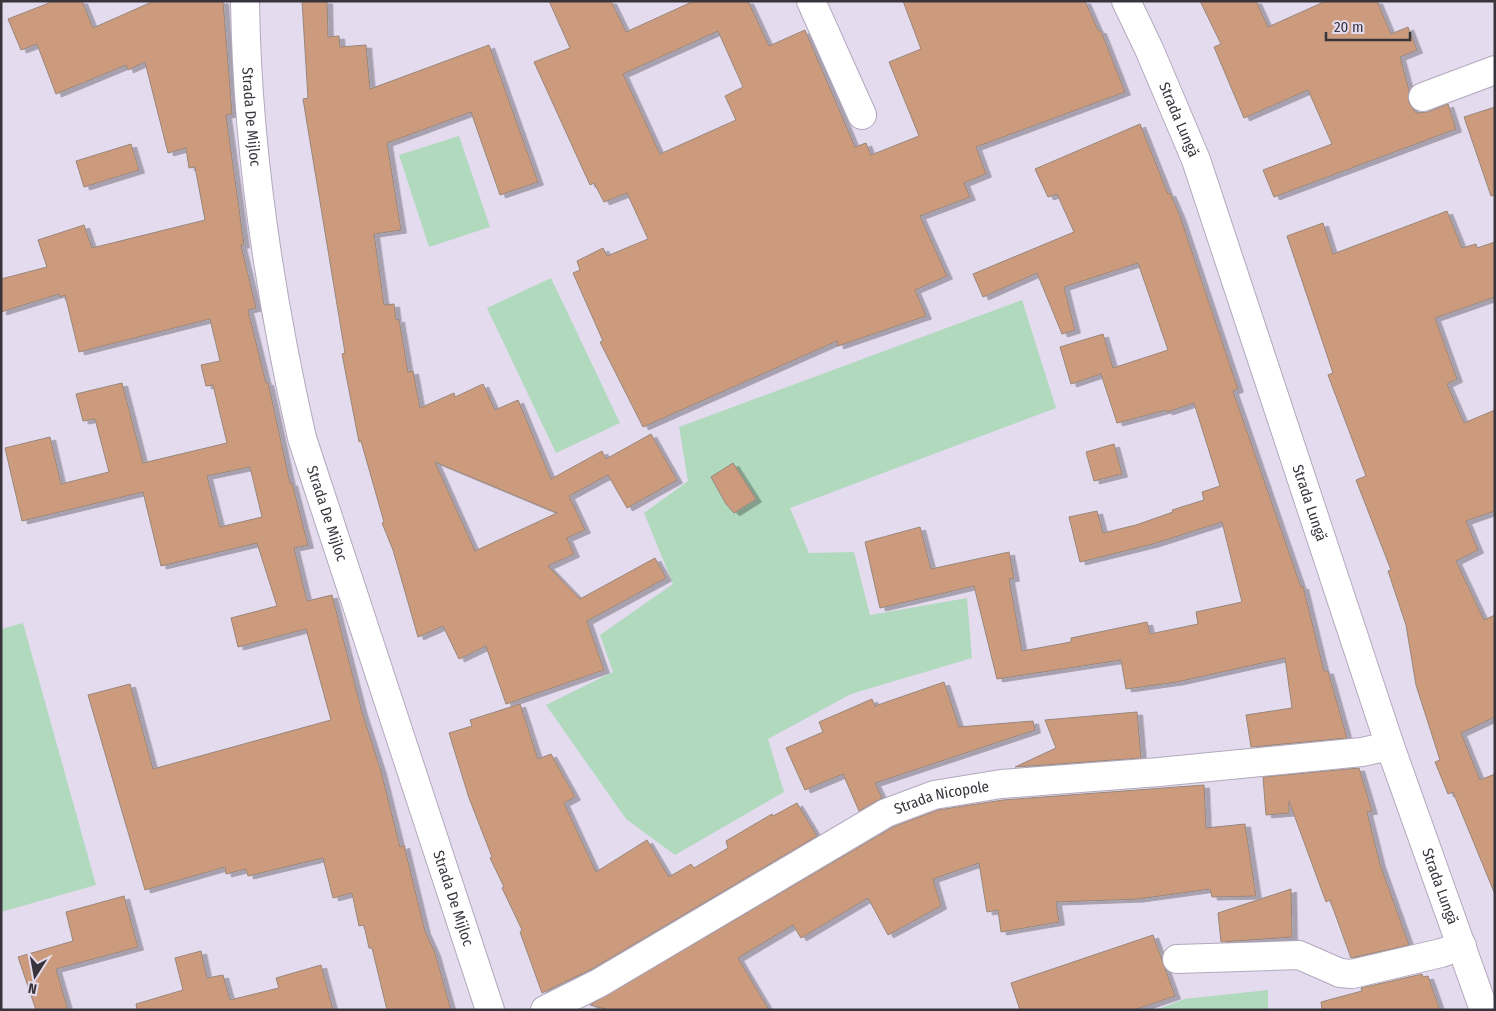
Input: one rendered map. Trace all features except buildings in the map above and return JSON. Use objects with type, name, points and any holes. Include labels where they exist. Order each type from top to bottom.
[{"type":"main road","name":"Strada De Mijloc","points":[[245,1],[247,71],[263,219],[283,357],[302,438],[490,1010]]},
{"type":"main road","points":[[811,1],[862,115]]},
{"type":"main road","name":"Strada Lungă","points":[[1126,1],[1196,160],[1390,746],[1484,1010]]},
{"type":"main road","points":[[1423,97],[1495,70]]},
{"type":"main road","name":"Strada Nicopole","points":[[545,1010],[599,983],[886,813],[934,795],[1001,784],[1159,772],[1362,752],[1390,746]]},
{"type":"main road","points":[[1177,959],[1299,955],[1340,973],[1352,974],[1462,946]]},
{"type":"green space","points":[[459,136],[490,227],[429,247],[399,155]]},
{"type":"green space","points":[[551,278],[620,423],[556,453],[487,308]]},
{"type":"green space","points":[[1022,300],[1056,408],[790,508],[809,553],[854,552],[870,615],[967,598],[972,658],[851,694],[768,739],[784,792],[675,855],[626,819],[546,705],[613,672],[600,635],[673,584],[644,513],[688,481],[679,427]]},
{"type":"green space","points":[[23,623],[96,885],[1,912],[1,629]]},
{"type":"green space","points":[[1268,990],[1268,1010],[1156,1010],[1184,999]]}]
